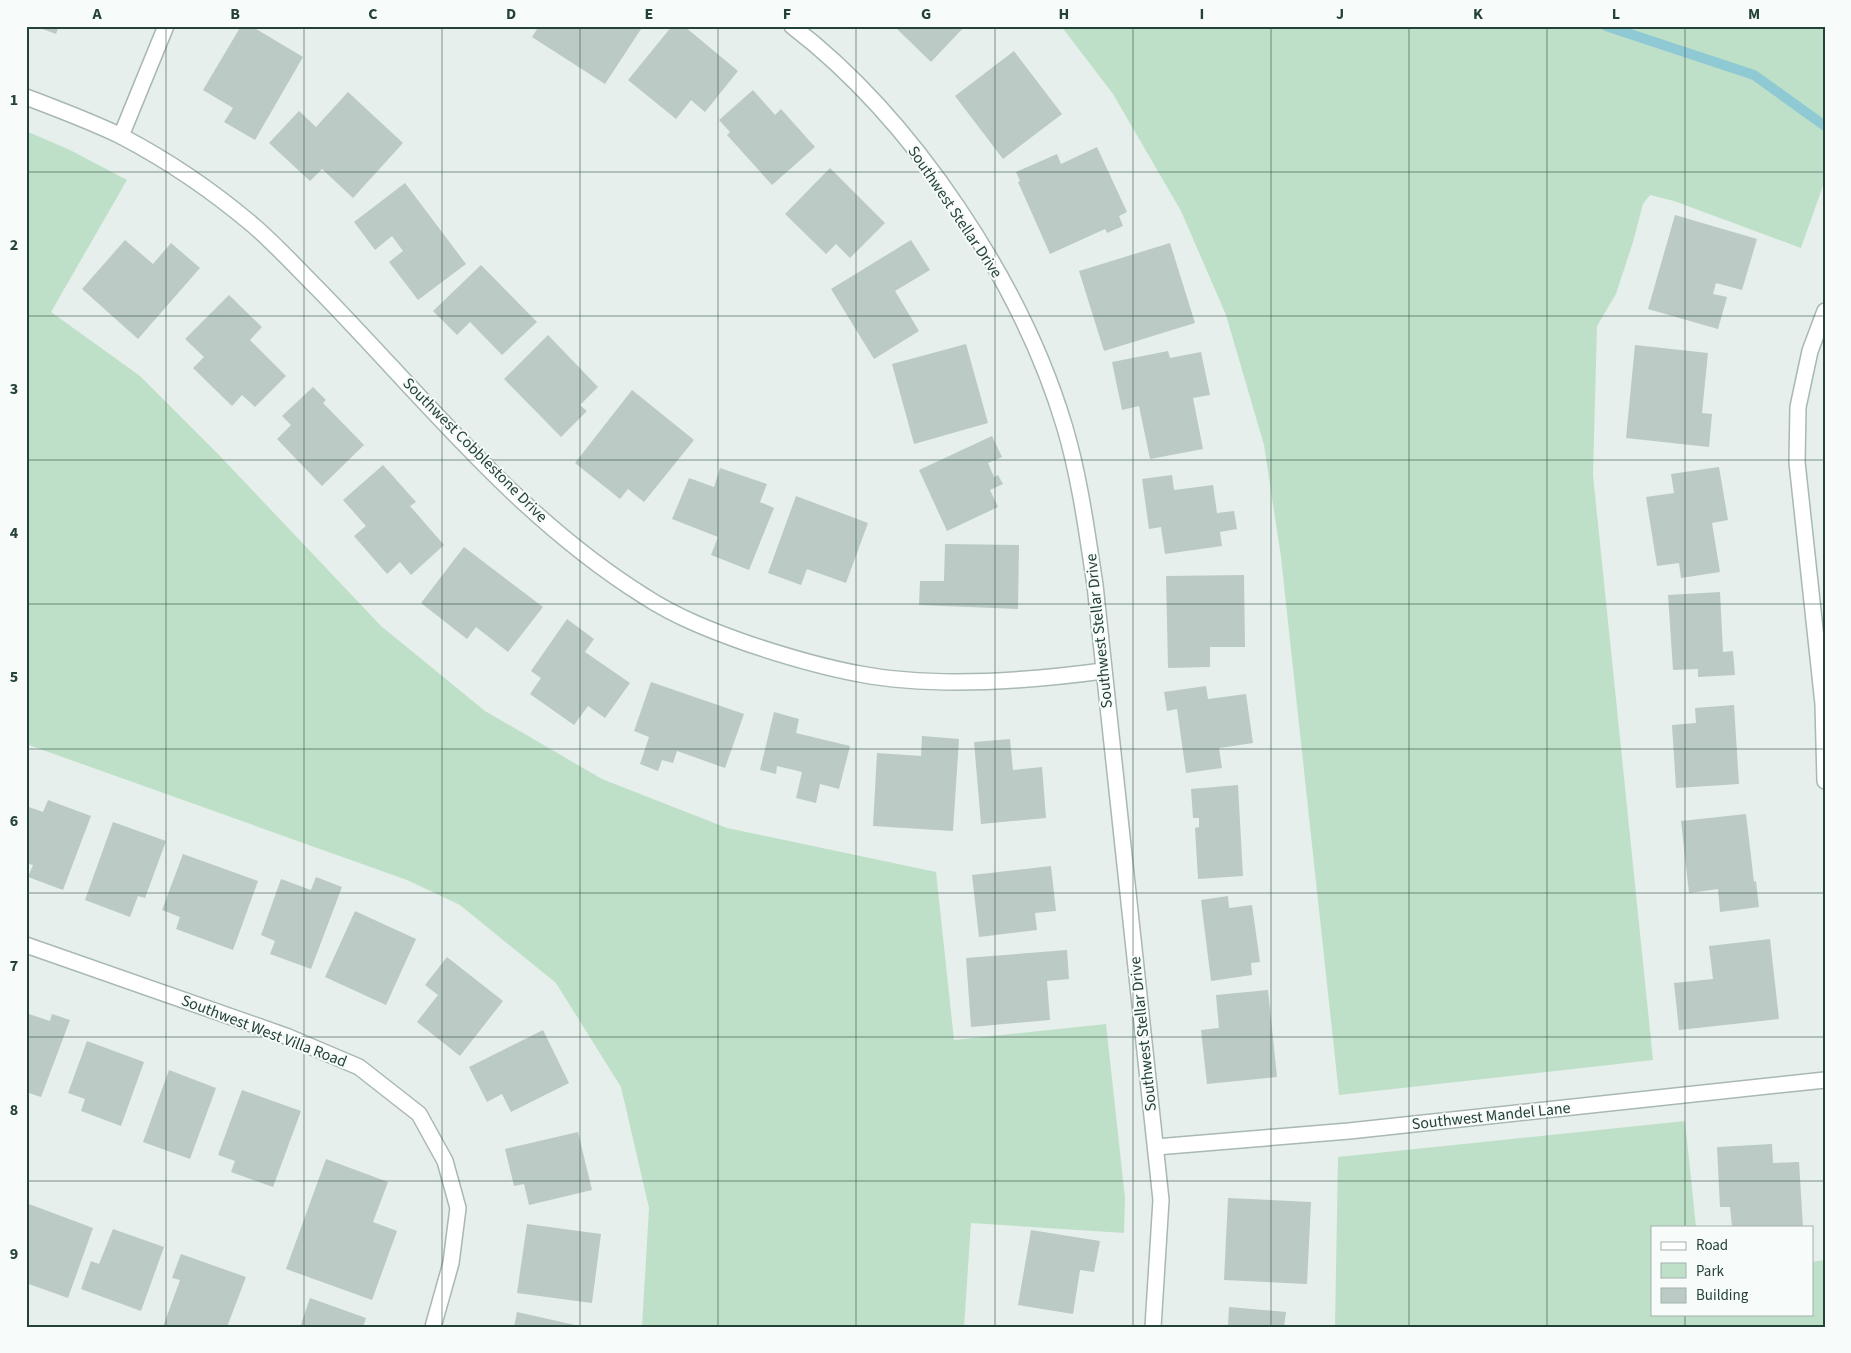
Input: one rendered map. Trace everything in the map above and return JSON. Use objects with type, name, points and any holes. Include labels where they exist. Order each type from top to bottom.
[{"type":"street","points":[[121,136],[166,26]]},
{"type":"street","name":"Southwest Stellar Drive","points":[[792,26],[848,75],[910,144],[979,243],[1009,294],[1046,375],[1065,429],[1086,526],[1095,585],[1156,1147],[1161,1200],[1153,1327]]},
{"type":"street","name":"Southwest Cobblestone Drive","points":[[26,97],[121,136],[161,159],[222,201],[254,226],[363,334],[494,474],[544,521],[644,596],[689,621],[773,652],[862,675],[947,681],[1064,676],[1103,671]]},
{"type":"street","points":[[1825,311],[1810,352],[1798,407],[1797,452],[1824,703],[1825,781]]},
{"type":"street","name":"Southwest West Villa Road","points":[[26,944],[286,1036],[359,1068],[419,1114],[445,1161],[458,1208],[451,1263],[433,1327]]},
{"type":"street","name":"Southwest Mandel Lane","points":[[1156,1147],[1349,1131],[1825,1080]]},
{"type":"green space","points":[[1061,26],[1825,26],[1825,180],[1801,248],[1674,201],[1650,195],[1643,204],[1616,294],[1597,326],[1593,475],[1653,1060],[1339,1095],[1281,557],[1264,445],[1226,315],[1181,211],[1113,94]]},
{"type":"green space","points":[[26,131],[70,150],[127,180],[51,312],[140,376],[219,455],[381,626],[485,711],[602,779],[727,828],[936,872],[954,1040],[1106,1024],[1125,1198],[1124,1233],[971,1223],[964,1327],[642,1327],[649,1208],[621,1087],[556,983],[460,905],[407,880],[26,744]]},
{"type":"green space","points":[[1685,1121],[1696,1226],[1651,1226],[1651,1316],[1814,1316],[1814,1262],[1825,1260],[1825,1327],[1335,1327],[1338,1157]]},
{"type":"building","points":[[34,26],[59,26],[56,34]]},
{"type":"building","points":[[241,26],[251,26],[303,57],[255,140],[224,122],[233,108],[203,90]]},
{"type":"building","points":[[539,26],[643,26],[605,84],[532,37]]},
{"type":"building","points":[[672,26],[684,26],[738,71],[705,112],[691,100],[676,119],[628,80]]},
{"type":"building","points":[[894,26],[965,26],[931,62]]},
{"type":"building","points":[[1014,51],[1062,114],[1003,159],[955,96]]},
{"type":"building","points":[[753,90],[775,115],[781,109],[815,147],[772,185],[727,135],[730,132],[719,120]]},
{"type":"building","points":[[348,92],[403,143],[353,198],[322,169],[310,181],[269,143],[299,111],[316,127]]},
{"type":"building","points":[[1097,147],[1127,212],[1119,216],[1123,226],[1107,233],[1105,229],[1050,254],[1018,182],[1020,181],[1016,172],[1057,154],[1061,164]]},
{"type":"building","points":[[830,168],[885,223],[850,258],[836,244],[826,254],[785,214]]},
{"type":"building","points":[[405,183],[466,264],[418,300],[389,262],[403,251],[392,236],[375,250],[354,222]]},
{"type":"building","points":[[1675,215],[1757,239],[1742,290],[1716,283],[1713,294],[1727,297],[1718,329],[1648,309]]},
{"type":"building","points":[[125,240],[153,264],[171,243],[200,268],[138,339],[82,289]]},
{"type":"building","points":[[911,240],[930,270],[895,291],[919,331],[874,359],[831,289]]},
{"type":"building","points":[[1170,243],[1195,323],[1104,351],[1079,271]]},
{"type":"building","points":[[481,265],[537,322],[502,355],[470,322],[457,335],[433,311]]},
{"type":"building","points":[[229,295],[262,327],[250,340],[286,376],[255,407],[242,395],[232,406],[193,368],[204,357],[185,339]]},
{"type":"building","points":[[548,335],[598,387],[580,405],[587,411],[561,437],[504,379]]},
{"type":"building","points":[[966,344],[988,423],[914,444],[892,364]]},
{"type":"building","points":[[1635,345],[1708,353],[1702,413],[1712,414],[1709,447],[1626,438]]},
{"type":"building","points":[[1168,351],[1170,358],[1201,352],[1210,395],[1193,398],[1203,449],[1150,459],[1139,406],[1122,410],[1112,362]]},
{"type":"building","points":[[313,387],[326,400],[323,403],[364,445],[322,486],[277,439],[291,425],[282,416]]},
{"type":"building","points":[[632,390],[694,440],[644,502],[628,489],[620,499],[575,463]]},
{"type":"building","points":[[992,436],[1002,457],[988,463],[994,477],[998,475],[1003,484],[990,490],[998,507],[947,531],[919,470]]},
{"type":"building","points":[[383,465],[416,502],[410,506],[444,545],[411,575],[400,562],[387,574],[354,536],[366,526],[343,500]]},
{"type":"building","points":[[1719,467],[1728,520],[1712,523],[1720,572],[1681,578],[1679,563],[1657,566],[1646,497],[1674,493],[1671,474]]},
{"type":"building","points":[[720,468],[767,484],[760,502],[774,508],[749,570],[711,555],[718,537],[672,519],[689,478],[714,487]]},
{"type":"building","points":[[1172,475],[1174,490],[1213,485],[1217,513],[1234,511],[1237,529],[1220,532],[1222,546],[1165,554],[1161,527],[1149,529],[1142,479]]},
{"type":"building","points":[[796,496],[868,523],[846,583],[807,569],[801,585],[768,573]]},
{"type":"building","points":[[945,544],[1019,545],[1018,609],[919,605],[920,581],[944,581]]},
{"type":"building","points":[[464,547],[543,607],[508,652],[476,627],[467,639],[421,603]]},
{"type":"building","points":[[1244,575],[1245,647],[1210,647],[1210,667],[1168,668],[1166,576]]},
{"type":"building","points":[[1720,592],[1723,652],[1733,651],[1735,675],[1698,677],[1698,669],[1673,670],[1668,595]]},
{"type":"building","points":[[567,619],[594,639],[585,652],[630,683],[605,718],[588,706],[574,725],[530,694],[541,678],[531,671]]},
{"type":"building","points":[[651,682],[744,714],[725,768],[677,751],[673,763],[662,760],[658,771],[640,764],[649,737],[634,731]]},
{"type":"building","points":[[1206,686],[1208,699],[1246,694],[1253,743],[1219,748],[1222,768],[1186,773],[1177,709],[1167,711],[1164,692]]},
{"type":"building","points":[[1734,705],[1739,784],[1676,788],[1672,725],[1696,723],[1695,708]]},
{"type":"building","points":[[774,712],[799,719],[796,733],[850,746],[839,789],[820,784],[816,803],[796,798],[802,772],[777,766],[776,774],[760,770]]},
{"type":"building","points":[[922,736],[959,739],[953,831],[873,826],[877,753],[921,756]]},
{"type":"building","points":[[1010,739],[1013,770],[1042,767],[1046,818],[981,824],[974,742]]},
{"type":"building","points":[[1238,785],[1243,876],[1198,879],[1195,828],[1199,827],[1199,818],[1193,818],[1191,789]]},
{"type":"building","points":[[48,800],[91,816],[63,890],[28,877],[33,865],[26,863],[26,806],[43,812]]},
{"type":"building","points":[[1746,814],[1759,907],[1720,912],[1718,889],[1689,893],[1681,821]]},
{"type":"building","points":[[113,822],[166,841],[145,898],[138,896],[130,917],[85,900]]},
{"type":"building","points":[[183,854],[258,881],[233,950],[176,929],[180,917],[162,910]]},
{"type":"building","points":[[1051,866],[1056,911],[1035,913],[1037,930],[979,937],[972,875]]},
{"type":"building","points":[[316,877],[342,887],[311,969],[270,954],[275,941],[261,935],[281,879],[311,890]]},
{"type":"building","points":[[1228,896],[1229,908],[1252,905],[1260,962],[1251,963],[1252,975],[1211,981],[1201,900]]},
{"type":"building","points":[[355,911],[416,939],[386,1005],[325,977]]},
{"type":"building","points":[[1770,939],[1779,1019],[1679,1030],[1674,983],[1713,979],[1709,946]]},
{"type":"building","points":[[1067,950],[1069,979],[1047,981],[1050,1020],[971,1027],[966,958]]},
{"type":"building","points":[[447,957],[503,1001],[460,1056],[417,1022],[438,995],[425,985]]},
{"type":"building","points":[[1268,990],[1277,1077],[1207,1084],[1201,1030],[1219,1028],[1216,995]]},
{"type":"building","points":[[26,1013],[50,1021],[52,1014],[70,1020],[41,1097],[26,1092]]},
{"type":"building","points":[[543,1030],[569,1083],[511,1112],[502,1094],[487,1102],[469,1067]]},
{"type":"building","points":[[87,1041],[144,1062],[121,1126],[81,1111],[85,1099],[68,1093]]},
{"type":"building","points":[[169,1070],[216,1088],[190,1159],[143,1142]]},
{"type":"building","points":[[242,1090],[301,1111],[273,1187],[231,1172],[235,1161],[218,1155]]},
{"type":"building","points":[[578,1132],[592,1190],[529,1205],[524,1184],[514,1186],[505,1149]]},
{"type":"building","points":[[1772,1144],[1773,1163],[1799,1162],[1803,1226],[1732,1226],[1730,1207],[1720,1207],[1717,1147]]},
{"type":"building","points":[[326,1159],[388,1182],[373,1222],[397,1231],[372,1300],[286,1269]]},
{"type":"building","points":[[1228,1198],[1311,1202],[1307,1284],[1224,1280]]},
{"type":"building","points":[[29,1204],[93,1228],[68,1298],[26,1283],[26,1211]]},
{"type":"building","points":[[527,1224],[601,1234],[592,1303],[517,1293]]},
{"type":"building","points":[[113,1229],[164,1247],[141,1311],[81,1289],[91,1261],[99,1264]]},
{"type":"building","points":[[1031,1230],[1100,1241],[1094,1272],[1080,1270],[1073,1314],[1018,1305]]},
{"type":"building","points":[[181,1254],[246,1277],[227,1327],[163,1327],[180,1280],[172,1278]]},
{"type":"building","points":[[310,1298],[366,1318],[363,1327],[300,1327]]},
{"type":"building","points":[[1229,1307],[1286,1312],[1284,1327],[1228,1327]]},
{"type":"building","points":[[517,1312],[575,1325],[574,1327],[514,1327]]},
{"type":"waterway","points":[[1606,26],[1754,75],[1825,126]]}]
